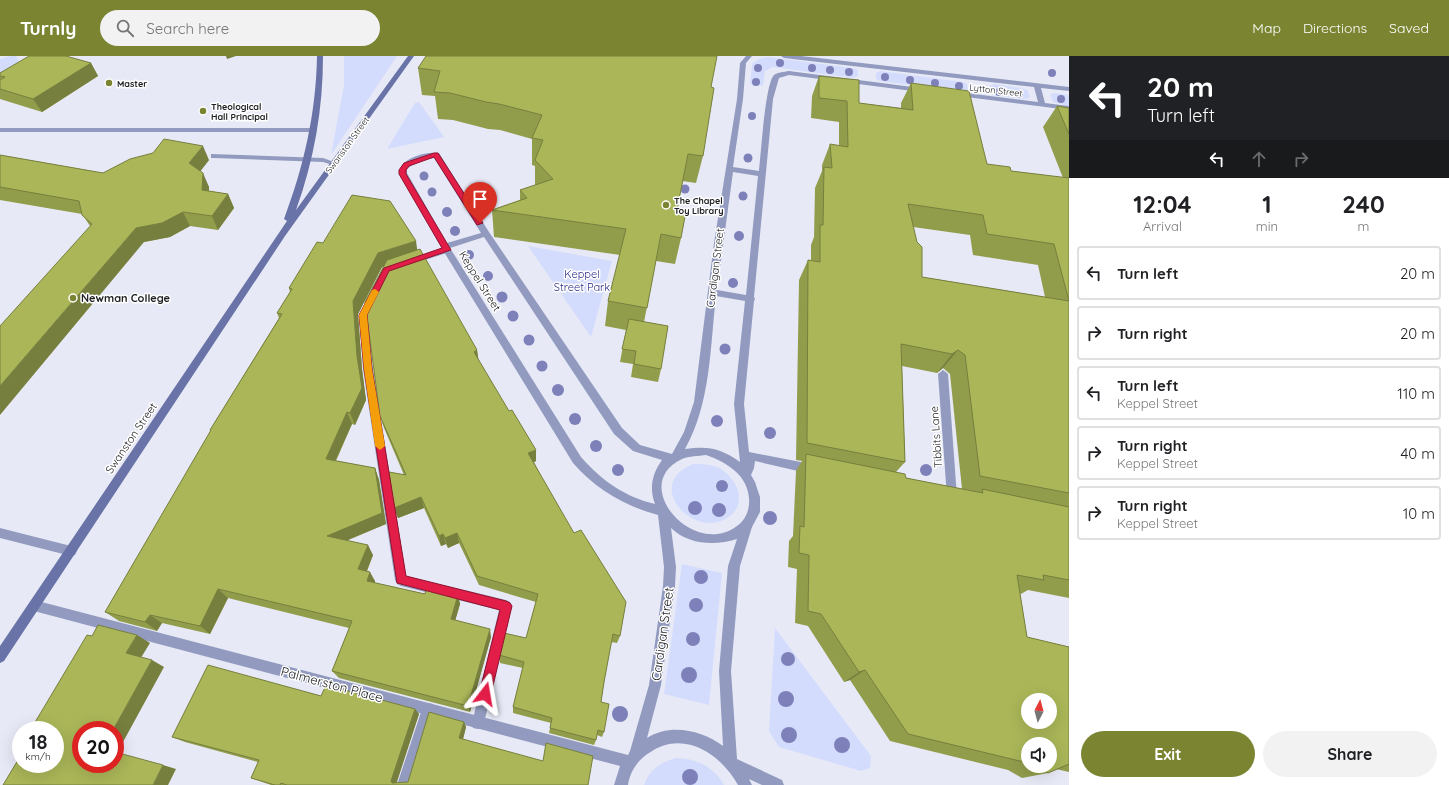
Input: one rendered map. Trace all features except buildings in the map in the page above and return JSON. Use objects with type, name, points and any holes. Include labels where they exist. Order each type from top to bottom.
[{"type":"main road","name":"Swanston Street","points":[[282,234],[303,181],[309,160],[318,94],[320,56]]},
{"type":"main road","name":"Swanston Street","points":[[0,657],[282,234],[411,56]]},
{"type":"street","name":"Cardigan Street","points":[[674,457],[689,433],[698,407],[743,63],[749,56]]},
{"type":"street","name":"Lytton Street","points":[[784,56],[830,59],[867,75],[928,90]]},
{"type":"street","name":"Lytton Street","points":[[763,174],[770,99],[778,75],[789,73],[867,75],[979,88],[1042,105],[1069,108]]},
{"type":"street","points":[[1037,86],[1042,105]]},
{"type":"street","name":"Lytton Street","points":[[950,93],[979,88],[1037,86],[1069,89]]},
{"type":"street","points":[[0,130],[313,130]]},
{"type":"street","name":"Keppel Street","points":[[662,511],[637,505],[618,495],[598,481],[581,464],[568,447],[446,248],[403,174],[402,170],[405,166],[412,161],[436,155],[486,234],[618,431],[637,448],[674,457]]},
{"type":"street","points":[[214,156],[333,162]]},
{"type":"street","points":[[730,169],[763,174],[739,404],[747,476]]},
{"type":"street","points":[[400,265],[486,234]]},
{"type":"street","points":[[376,289],[363,315],[368,369],[401,580],[506,606],[478,723]]},
{"type":"street","points":[[712,292],[751,299]]},
{"type":"street","name":"Tibbits Lane","points":[[943,374],[952,497]]},
{"type":"street","points":[[745,785],[731,763],[724,671],[734,566],[756,502],[753,487],[747,476],[735,463],[713,453],[690,452],[674,457],[661,469],[656,481],[656,495],[662,511],[670,521],[683,531],[691,535],[716,539],[732,535],[749,521]]},
{"type":"street","points":[[747,476],[750,456],[822,471]]},
{"type":"street","name":"Cardigan Street","points":[[621,785],[633,758],[655,685],[669,586],[670,567],[662,511]]},
{"type":"street","points":[[0,533],[71,551]]},
{"type":"street","name":"Palmerston Place","points":[[34,606],[478,723],[633,758]]},
{"type":"street","points":[[404,785],[428,709]]},
{"type":"street","points":[[633,758],[647,745],[659,739],[687,736],[714,748],[731,763],[777,785]]},
{"type":"green space","points":[[16,56],[23,67],[0,74],[0,59]]},
{"type":"green space","points":[[344,56],[397,56],[331,155],[344,85]]},
{"type":"green space","points":[[767,57],[853,68],[858,70],[858,76],[853,78],[773,67],[765,71],[763,86],[750,84],[752,64],[759,59]]},
{"type":"green space","points":[[880,71],[963,82],[967,84],[968,91],[964,92],[880,81],[876,79],[876,73]]},
{"type":"green space","points":[[995,84],[1025,89],[1028,91],[1030,98],[1025,99],[993,95],[990,92],[989,86]]},
{"type":"green space","points":[[1054,93],[1069,95],[1069,106],[1053,102],[1050,94]]},
{"type":"green space","points":[[419,102],[444,137],[387,149],[415,103]]},
{"type":"green space","name":"Keppel Street Park","points":[[528,246],[612,261],[591,337]]},
{"type":"green space","points":[[693,464],[717,467],[724,471],[734,482],[739,496],[739,503],[736,510],[730,516],[717,522],[703,522],[690,517],[679,508],[673,497],[672,485],[678,473]]},
{"type":"green space","points":[[682,564],[722,573],[709,705],[664,694]]},
{"type":"green space","points":[[775,628],[871,756],[870,768],[861,771],[779,747],[769,731]]},
{"type":"green space","points":[[676,758],[691,760],[704,765],[715,773],[724,785],[644,785],[649,775],[656,767]]},
{"type":"slow traffic","points":[[375,292],[363,315],[368,369],[380,446]]},
{"type":"place","name":"Master","points":[[109,83]]},
{"type":"place","name":"Theological Hall Principal","points":[[203,111]]},
{"type":"place","name":"The Chapel Toy Library","points":[[666,205]]},
{"type":"place","name":"Newman College","points":[[73,298]]},
{"type":"route","points":[[480,223],[436,155],[406,164],[402,172],[447,250],[386,270],[363,315],[368,369],[401,580],[506,606],[485,694]]}]
